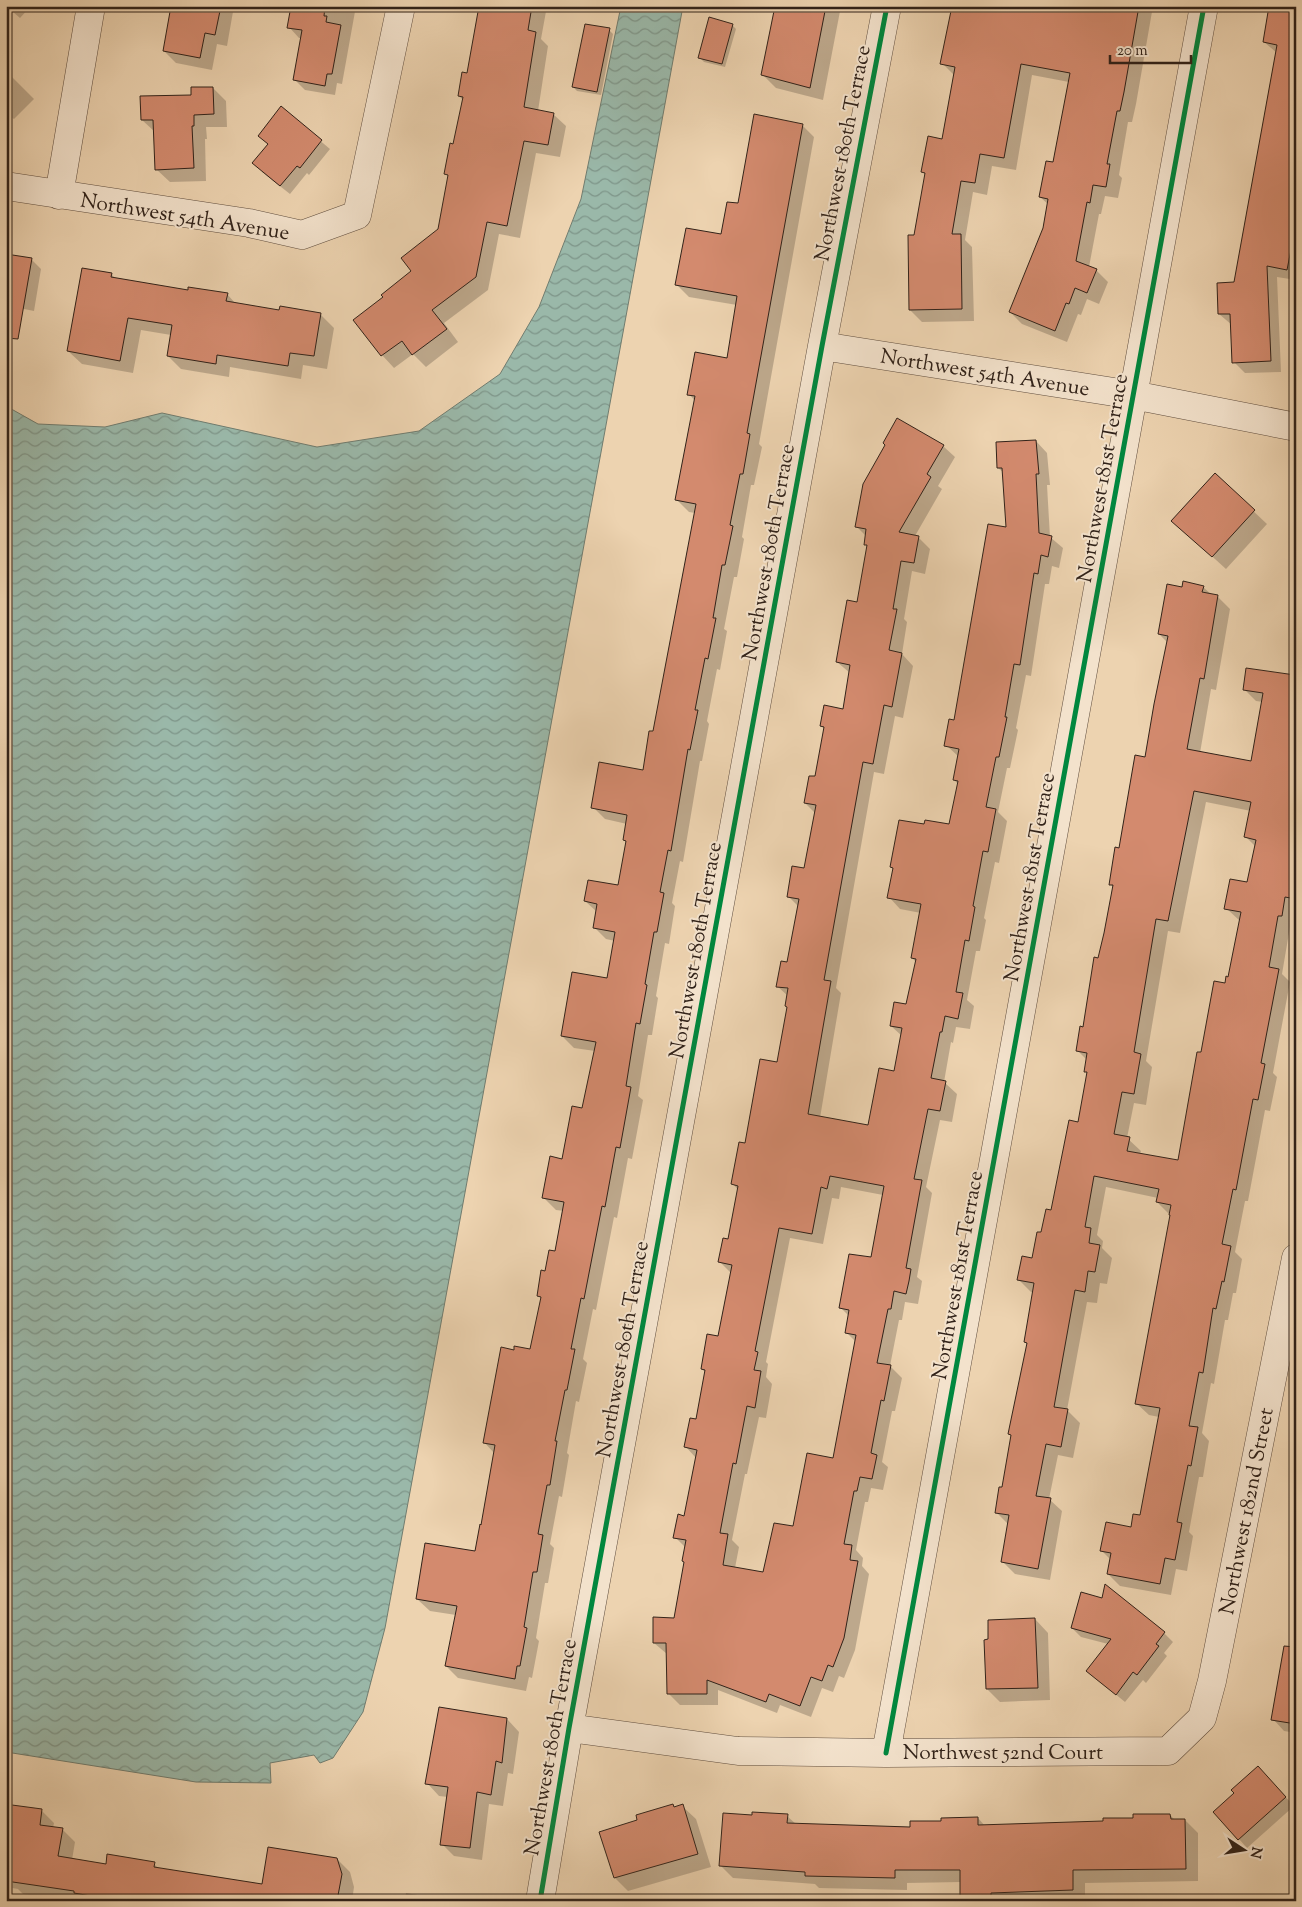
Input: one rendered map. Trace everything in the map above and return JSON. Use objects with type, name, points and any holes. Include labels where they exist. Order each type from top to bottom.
[{"type":"street","points":[[59,196],[91,6]]},
{"type":"street","name":"Northwest 54th Avenue","points":[[6,186],[59,196],[249,223],[302,234],[358,216],[401,6]]},
{"type":"street","name":"Northwest 180th Terrace","points":[[540,1901],[569,1728],[822,346],[887,6]]},
{"type":"street","name":"Northwest 181st Terrace","points":[[886,1753],[1204,6]]},
{"type":"street","name":"Northwest 54th Avenue","points":[[822,346],[1134,395],[1296,427]]},
{"type":"street","name":"Northwest 182nd Street","points":[[1168,1751],[1202,1718],[1212,1681],[1296,1258]]},
{"type":"street","name":"Northwest 52nd Court","points":[[569,1728],[738,1751],[886,1753],[1168,1751]]},
{"type":"water","points":[[621,6],[683,6],[385,1628],[363,1712],[333,1758],[320,1763],[314,1755],[270,1763],[271,1783],[196,1782],[6,1752],[6,406],[38,424],[105,427],[162,413],[317,447],[419,431],[500,374],[539,307],[581,199]]},
{"type":"building","points":[[171,6],[221,6],[215,35],[205,33],[200,58],[163,51]]},
{"type":"building","points":[[291,6],[325,6],[324,16],[327,16],[326,22],[341,25],[332,74],[327,74],[325,86],[293,80],[302,30],[287,28]]},
{"type":"building","points":[[479,6],[532,6],[528,30],[536,32],[524,107],[554,113],[548,145],[524,141],[507,226],[487,222],[476,277],[432,310],[447,329],[412,355],[402,341],[381,356],[353,320],[383,297],[381,295],[411,271],[401,258],[438,229],[448,175],[444,174],[450,143],[453,144],[463,97],[458,96],[462,72],[467,73]]},
{"type":"building","points":[[775,6],[826,6],[810,88],[761,75]]},
{"type":"building","points":[[952,6],[1139,6],[1124,92],[1120,111],[1117,111],[1107,164],[1110,164],[1106,187],[1093,185],[1090,203],[1087,202],[1076,261],[1097,269],[1087,293],[1075,288],[1069,304],[1066,303],[1055,331],[1009,312],[1043,228],[1048,199],[1039,197],[1046,161],[1053,162],[1070,73],[1021,64],[1004,158],[980,154],[975,183],[961,181],[952,234],[961,234],[962,309],[909,310],[908,235],[914,235],[925,173],[921,172],[928,136],[942,139],[955,67],[940,64]]},
{"type":"building","points":[[1269,6],[1296,6],[1296,224],[1287,270],[1267,266],[1271,361],[1232,363],[1230,314],[1218,314],[1217,283],[1234,282],[1277,45],[1263,42]]},
{"type":"building","points":[[709,17],[733,24],[722,64],[698,58]]},
{"type":"building","points":[[585,24],[610,28],[597,92],[572,87]]},
{"type":"building","points":[[191,87],[213,87],[214,114],[194,115],[194,126],[192,126],[194,168],[155,170],[153,120],[141,120],[140,96],[191,95]]},
{"type":"building","points":[[281,106],[322,140],[300,168],[297,166],[280,186],[252,163],[268,144],[258,136]]},
{"type":"building","points":[[754,114],[803,124],[747,433],[750,434],[743,474],[740,474],[730,525],[733,526],[725,565],[722,565],[713,618],[716,618],[708,659],[705,658],[695,710],[698,710],[690,750],[688,749],[671,851],[668,850],[660,892],[664,893],[657,932],[654,932],[640,1024],[636,1023],[626,1086],[631,1087],[620,1148],[616,1147],[605,1207],[602,1206],[584,1299],[581,1298],[571,1349],[575,1349],[555,1441],[557,1441],[550,1485],[547,1485],[538,1534],[543,1535],[537,1572],[533,1572],[524,1627],[527,1628],[520,1666],[517,1666],[515,1679],[445,1666],[457,1606],[416,1599],[425,1543],[475,1551],[495,1445],[483,1443],[501,1347],[514,1350],[514,1346],[530,1349],[541,1297],[537,1296],[541,1270],[545,1271],[549,1250],[555,1251],[564,1202],[542,1198],[550,1156],[562,1159],[572,1106],[582,1108],[596,1042],[561,1036],[572,972],[607,978],[615,932],[593,928],[597,904],[584,901],[588,880],[618,885],[626,841],[623,840],[627,815],[591,808],[599,762],[643,770],[649,731],[653,731],[696,504],[675,500],[695,396],[687,395],[695,352],[727,358],[737,296],[675,285],[686,228],[721,234],[727,202],[738,203]]},
{"type":"building","points":[[6,254],[32,258],[18,339],[6,338]]},
{"type":"building","points":[[82,268],[112,273],[111,277],[188,290],[188,287],[228,293],[226,301],[279,310],[280,306],[321,313],[314,356],[290,353],[288,366],[217,355],[216,364],[167,356],[172,325],[128,318],[120,361],[67,351]]},
{"type":"building","points":[[897,418],[944,445],[927,474],[931,477],[899,532],[919,536],[914,563],[901,561],[893,609],[897,609],[889,650],[902,653],[892,707],[884,705],[873,764],[863,762],[824,980],[831,981],[808,1114],[868,1125],[879,1068],[894,1071],[902,1028],[890,1026],[894,1002],[906,1004],[916,959],[911,958],[921,904],[887,898],[893,868],[890,867],[899,820],[924,824],[925,820],[949,824],[958,781],[953,780],[959,749],[944,746],[949,719],[954,720],[988,524],[1006,527],[1002,468],[997,468],[996,442],[1036,440],[1039,474],[1036,474],[1039,533],[1052,536],[1048,557],[1041,555],[1038,574],[1034,573],[1020,665],[1014,664],[1005,717],[1007,717],[999,757],[996,757],[986,807],[996,809],[988,852],[983,851],[969,941],[965,940],[956,992],[963,993],[958,1019],[945,1016],[931,1078],[946,1081],[940,1111],[928,1109],[914,1179],[922,1180],[906,1268],[911,1269],[909,1281],[906,1294],[894,1291],[891,1309],[888,1309],[877,1363],[891,1365],[884,1401],[881,1400],[871,1453],[877,1455],[872,1479],[860,1477],[857,1491],[854,1491],[844,1544],[852,1545],[850,1560],[858,1561],[844,1638],[833,1667],[828,1665],[822,1681],[811,1677],[800,1706],[769,1694],[766,1702],[707,1680],[707,1694],[667,1694],[666,1643],[653,1643],[653,1617],[674,1618],[686,1540],[673,1538],[678,1514],[684,1516],[697,1450],[684,1447],[690,1418],[696,1419],[705,1370],[701,1369],[707,1334],[718,1336],[732,1265],[718,1262],[723,1238],[728,1239],[738,1186],[731,1184],[739,1142],[745,1143],[760,1059],[777,1062],[787,1007],[785,1006],[788,988],[776,987],[781,961],[787,962],[799,899],[787,897],[792,866],[804,868],[816,805],[804,803],[809,776],[815,776],[824,727],[820,726],[824,705],[843,709],[850,665],[836,662],[847,600],[857,602],[867,545],[864,545],[866,529],[855,527],[863,484],[885,445],[883,443]],"holes":[[[830,1176],[884,1186],[871,1257],[849,1254],[839,1308],[849,1310],[845,1333],[856,1335],[833,1458],[807,1453],[793,1526],[774,1523],[763,1572],[723,1565],[728,1534],[720,1533],[733,1463],[736,1464],[747,1406],[755,1408],[761,1371],[754,1370],[758,1352],[755,1351],[779,1228],[812,1234],[821,1187],[827,1189]]]},
{"type":"building","points":[[1215,473],[1255,510],[1212,557],[1171,521]]},
{"type":"building","points":[[1183,581],[1204,586],[1202,592],[1218,595],[1204,679],[1200,678],[1187,749],[1251,761],[1263,693],[1243,690],[1246,668],[1295,675],[1293,688],[1296,689],[1296,899],[1285,897],[1282,916],[1278,916],[1269,967],[1279,969],[1261,1063],[1265,1064],[1258,1100],[1253,1099],[1236,1190],[1233,1189],[1222,1244],[1231,1246],[1224,1282],[1222,1281],[1216,1309],[1213,1308],[1203,1373],[1199,1372],[1189,1426],[1198,1427],[1191,1466],[1188,1465],[1177,1522],[1182,1523],[1175,1560],[1165,1558],[1160,1584],[1107,1574],[1111,1553],[1100,1551],[1106,1522],[1131,1527],[1133,1514],[1140,1515],[1160,1408],[1135,1404],[1170,1215],[1171,1205],[1156,1202],[1159,1189],[1094,1176],[1085,1227],[1091,1228],[1089,1243],[1100,1245],[1095,1272],[1088,1271],[1085,1292],[1075,1290],[1054,1407],[1068,1409],[1061,1447],[1046,1444],[1036,1496],[1051,1498],[1038,1569],[1001,1562],[1009,1515],[995,1513],[999,1487],[1002,1487],[1011,1435],[1008,1434],[1027,1343],[1024,1342],[1034,1283],[1017,1280],[1022,1256],[1032,1258],[1037,1232],[1041,1232],[1046,1209],[1051,1210],[1069,1120],[1078,1122],[1087,1072],[1084,1072],[1087,1053],[1076,1051],[1080,1026],[1083,1027],[1094,957],[1098,958],[1104,933],[1113,885],[1109,885],[1115,847],[1119,848],[1135,755],[1145,757],[1168,636],[1158,634],[1167,584],[1182,587]],"holes":[[[1194,791],[1251,802],[1244,837],[1256,840],[1247,882],[1230,879],[1224,909],[1241,912],[1228,977],[1226,976],[1225,983],[1214,981],[1201,1052],[1197,1052],[1178,1160],[1127,1151],[1130,1137],[1114,1134],[1122,1092],[1134,1094],[1141,1054],[1134,1052],[1156,919],[1168,921]]]},
{"type":"building","points":[[1105,1584],[1165,1632],[1156,1644],[1159,1646],[1137,1675],[1133,1672],[1116,1695],[1086,1671],[1111,1639],[1071,1628],[1081,1592],[1102,1598]]},
{"type":"building","points":[[1035,1618],[1038,1688],[986,1689],[984,1640],[988,1639],[988,1620]]},
{"type":"building","points":[[1284,1646],[1296,1647],[1296,1724],[1271,1720]]},
{"type":"building","points":[[439,1707],[507,1718],[502,1763],[496,1761],[491,1795],[477,1792],[470,1848],[440,1845],[448,1787],[425,1784]]},
{"type":"building","points":[[1258,1766],[1286,1797],[1238,1840],[1213,1812],[1234,1793],[1231,1790]]},
{"type":"building","points":[[673,1804],[674,1807],[683,1804],[698,1854],[614,1878],[599,1832],[637,1820],[636,1815]]},
{"type":"building","points":[[12,1805],[42,1809],[40,1825],[63,1828],[58,1856],[106,1864],[107,1854],[155,1862],[154,1867],[262,1884],[268,1847],[337,1858],[342,1874],[337,1901],[119,1901],[74,1893],[74,1891],[6,1881],[6,1814]]},
{"type":"building","points":[[752,1812],[788,1814],[787,1823],[910,1827],[910,1821],[941,1821],[941,1818],[978,1817],[978,1825],[1103,1821],[1103,1818],[1133,1818],[1133,1814],[1170,1814],[1171,1819],[1185,1819],[1186,1869],[1073,1870],[1073,1890],[991,1893],[991,1901],[960,1901],[960,1870],[895,1870],[895,1878],[805,1876],[805,1872],[719,1866],[723,1813],[752,1815]]},
{"type":"cycle path","points":[[540,1901],[569,1728],[822,346],[887,6]]},
{"type":"cycle path","points":[[886,1753],[1204,6]]}]
